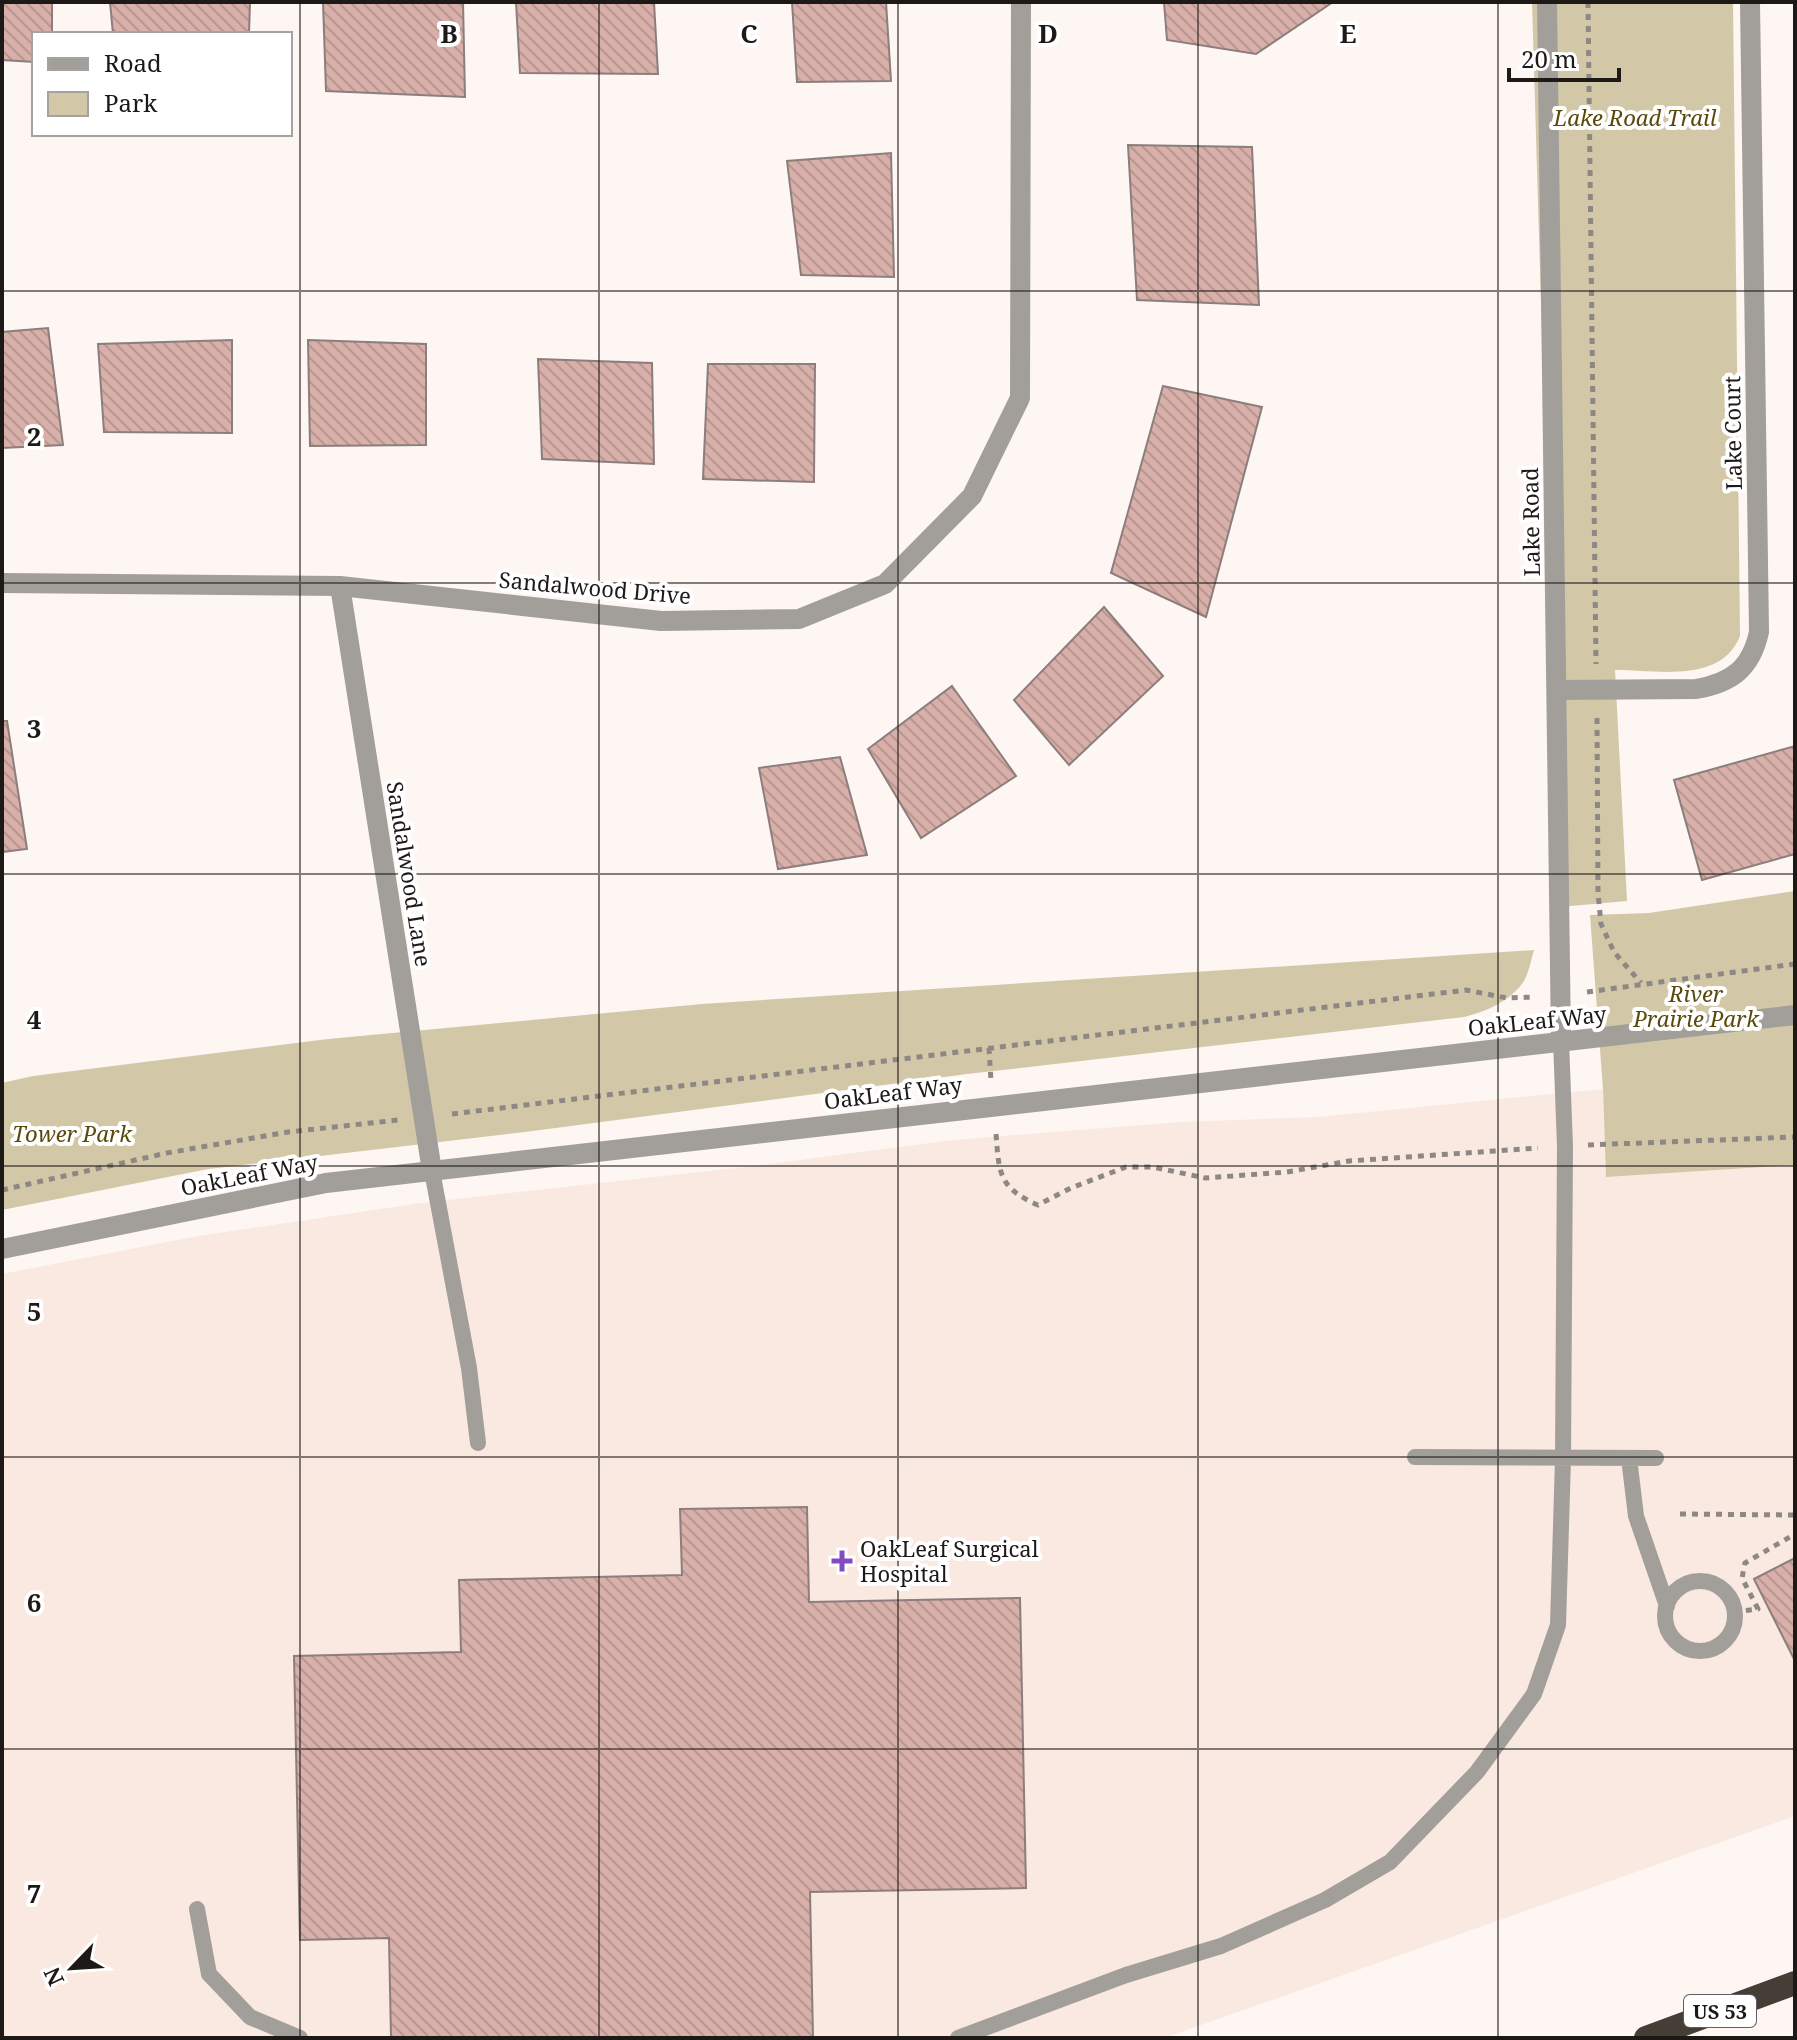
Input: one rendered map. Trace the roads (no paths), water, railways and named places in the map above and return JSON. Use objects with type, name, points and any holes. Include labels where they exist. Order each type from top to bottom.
[{"type":"highway","name":"US 53","points":[[1646,2038],[1795,1983]]},
{"type":"street","name":"Sandalwood Drive","points":[[2,583],[340,586],[661,621],[799,619],[885,584],[972,496],[1020,398],[1021,2]]},
{"type":"street","name":"Lake Road","points":[[1547,2],[1561,1041]]},
{"type":"street","name":"Lake Court","points":[[1557,690],[1696,689],[1717,685],[1732,679],[1755,649],[1759,632],[1750,2]]},
{"type":"street","name":"Sandalwood Lane","points":[[340,586],[432,1171]]},
{"type":"street","name":"OakLeaf Way","points":[[2,1249],[326,1183],[1795,1015]]},
{"type":"lane","points":[[958,2038],[1126,1975],[1221,1946],[1325,1900],[1390,1862],[1477,1772],[1534,1694],[1558,1625],[1563,1459],[1565,1146],[1561,1041]]},
{"type":"lane","points":[[432,1171],[469,1368],[478,1443]]},
{"type":"lane","points":[[1415,1457],[1656,1458]]},
{"type":"lane","points":[[1629,1458],[1636,1516],[1667,1606],[1667,1629],[1673,1639],[1694,1650],[1717,1647],[1732,1629],[1734,1612],[1729,1597],[1722,1589],[1701,1581],[1680,1587],[1667,1606]]},
{"type":"lane","points":[[197,1909],[209,1974],[250,2017],[300,2038]]},
{"type":"place","name":"OakLeaf Surgical Hospital","points":[[842,1561]]},
{"type":"park label","name":"Lake Road Trail","points":[[1635,117]]},
{"type":"park label","name":"River Prairie Park","points":[[1696,1006]]},
{"type":"park label","name":"Tower Park","points":[[72,1133]]}]
